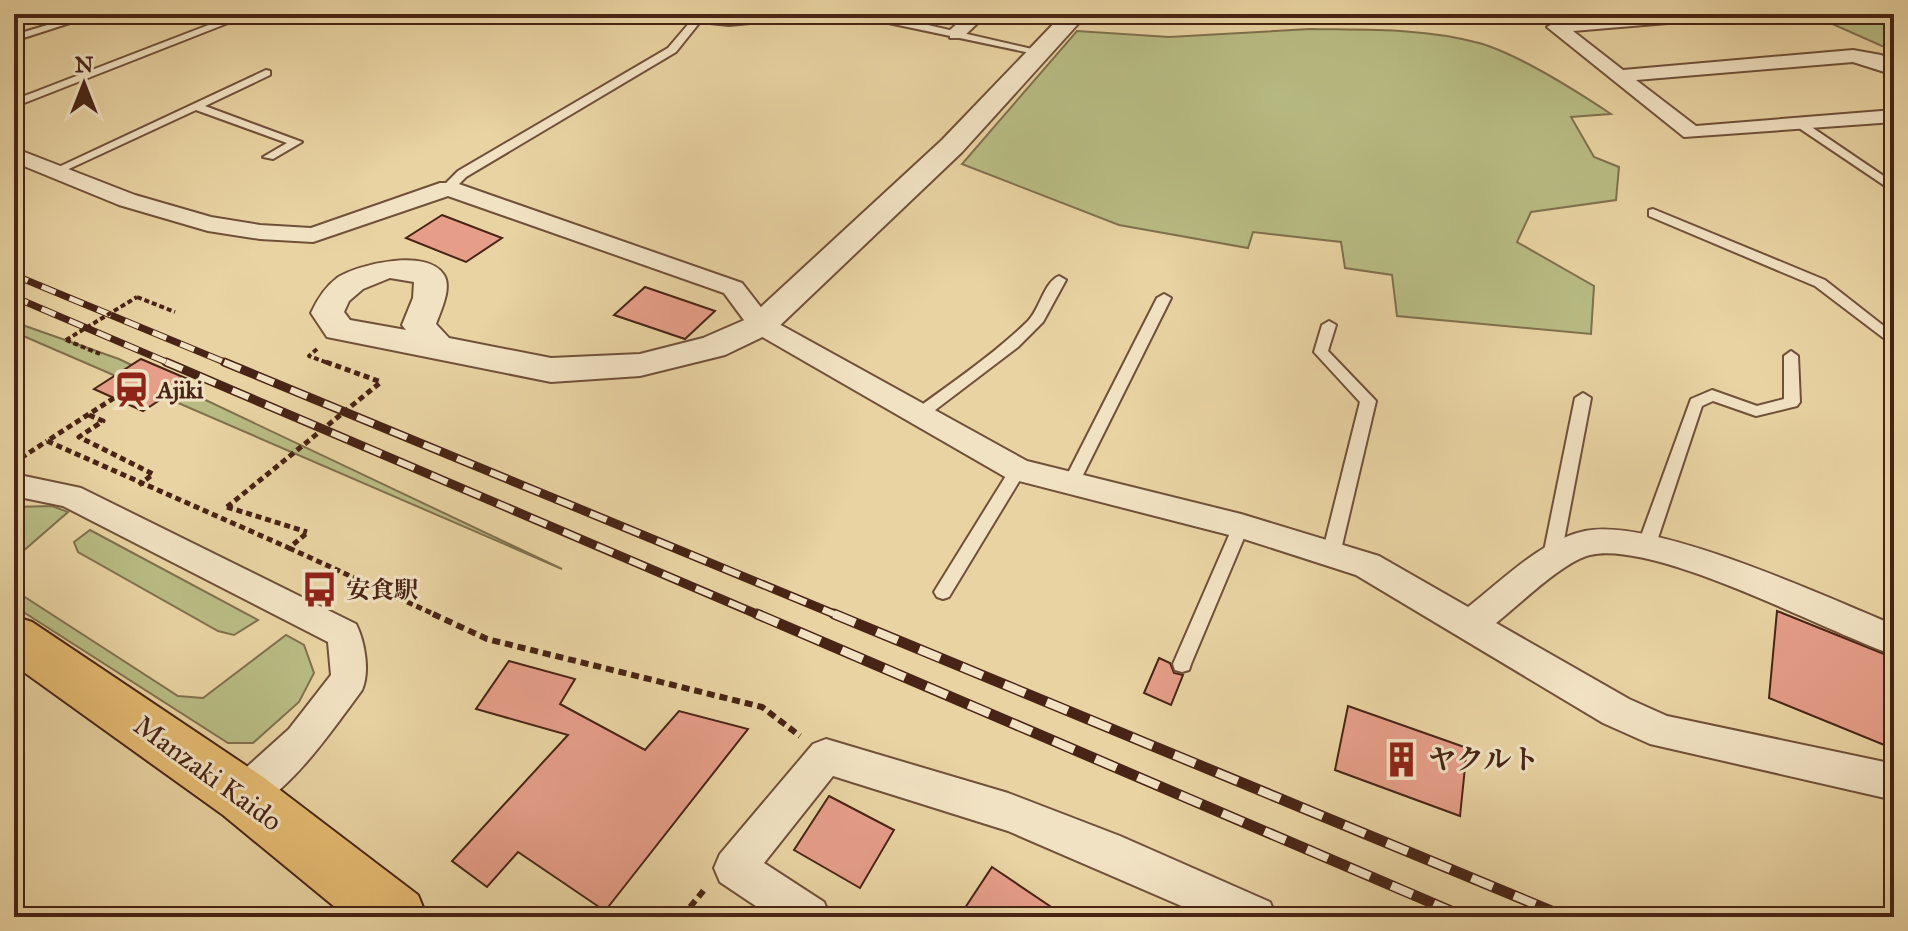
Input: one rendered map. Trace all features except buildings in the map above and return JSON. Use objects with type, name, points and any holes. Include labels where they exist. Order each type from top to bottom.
[{"type":"main road","name":"Manzaki Kaido","points":[[14,637],[243,796],[396,917]]},
{"type":"street","points":[[956,34],[978,14]]},
{"type":"street","points":[[438,347],[551,370],[640,365],[713,347],[761,325],[952,146],[1076,14]]},
{"type":"street","points":[[1715,14],[1556,27],[1691,133],[1894,116]]},
{"type":"street","points":[[1619,76],[1853,56],[1874,59],[1894,69]]},
{"type":"street","points":[[14,154],[127,200],[208,224],[313,235],[448,188],[733,288],[761,325],[1018,470],[1072,481],[1241,526],[1367,565],[1472,623],[1616,711],[1663,732],[1894,782]]},
{"type":"street","points":[[14,490],[24,487],[70,496],[344,634],[349,679],[302,741],[243,796]]},
{"type":"street","points":[[1472,623],[1550,564],[1587,543],[1646,547],[1672,553],[1894,640]]},
{"type":"street","points":[[809,917],[734,868],[826,756],[1008,812],[1106,850],[1255,917]]},
{"type":"lane","points":[[14,38],[71,21],[62,14]]},
{"type":"lane","points":[[14,104],[246,14]]},
{"type":"lane","points":[[645,14],[729,22],[815,14]]},
{"type":"lane","points":[[851,14],[1040,52]]},
{"type":"lane","points":[[448,188],[462,174],[672,50],[697,20]]},
{"type":"lane","points":[[54,172],[266,73]]},
{"type":"lane","points":[[196,106],[296,142],[269,157]]},
{"type":"lane","points":[[1800,124],[1894,188]]},
{"type":"lane","points":[[1653,213],[1820,283],[1894,341]]},
{"type":"lane","points":[[921,413],[1013,344],[1038,319],[1059,280]]},
{"type":"lane","points":[[1072,481],[1164,298]]},
{"type":"lane","points":[[1329,325],[1321,352],[1368,401],[1331,554]]},
{"type":"lane","points":[[1646,547],[1696,403],[1712,395],[1756,411],[1792,402],[1791,356]]},
{"type":"lane","points":[[1550,564],[1583,398]]},
{"type":"lane","points":[[943,592],[1018,470]]},
{"type":"lane","points":[[1182,664],[1241,526]]},
{"type":"path","points":[[100,354],[66,340],[137,297],[175,312]]},
{"type":"path","points":[[289,548],[308,532],[227,507],[381,382]]},
{"type":"path","points":[[14,461],[114,398]]},
{"type":"path","points":[[88,414],[103,421],[79,437],[153,474],[139,485]]},
{"type":"path","points":[[47,441],[487,639],[762,707],[826,756]]},
{"type":"green space","points":[[1810,14],[1894,14],[1894,53],[1889,49]]},
{"type":"green space","points":[[1310,29],[1414,32],[1475,42],[1526,63],[1611,114],[1571,117],[1594,157],[1619,167],[1616,200],[1531,212],[1517,242],[1594,286],[1591,334],[1397,316],[1392,275],[1345,268],[1341,242],[1253,232],[1248,248],[1119,225],[962,164],[1077,31],[1169,37]]},
{"type":"green space","points":[[14,322],[119,359],[562,569],[14,332]]},
{"type":"green space","points":[[52,506],[68,512],[14,559],[14,507]]},
{"type":"green space","points":[[90,530],[258,620],[234,635],[218,631],[78,552],[74,542]]},
{"type":"green space","points":[[14,590],[178,696],[203,698],[286,635],[304,645],[314,673],[299,702],[253,743],[228,743],[14,606]]},
{"type":"railway","points":[[14,275],[229,364]]},
{"type":"railway","points":[[14,297],[171,364]]},
{"type":"railway","points":[[166,362],[761,616]]},
{"type":"railway","points":[[224,362],[839,616]]},
{"type":"railway","points":[[757,614],[1465,917]]},
{"type":"railway","points":[[834,614],[1566,917]]},
{"type":"place","name":"Ajiki","points":[[131,390]]},
{"type":"place","name":"安食駅","points":[[320,590]]},
{"type":"place","name":"ヤクルト","points":[[1402,759]]}]
